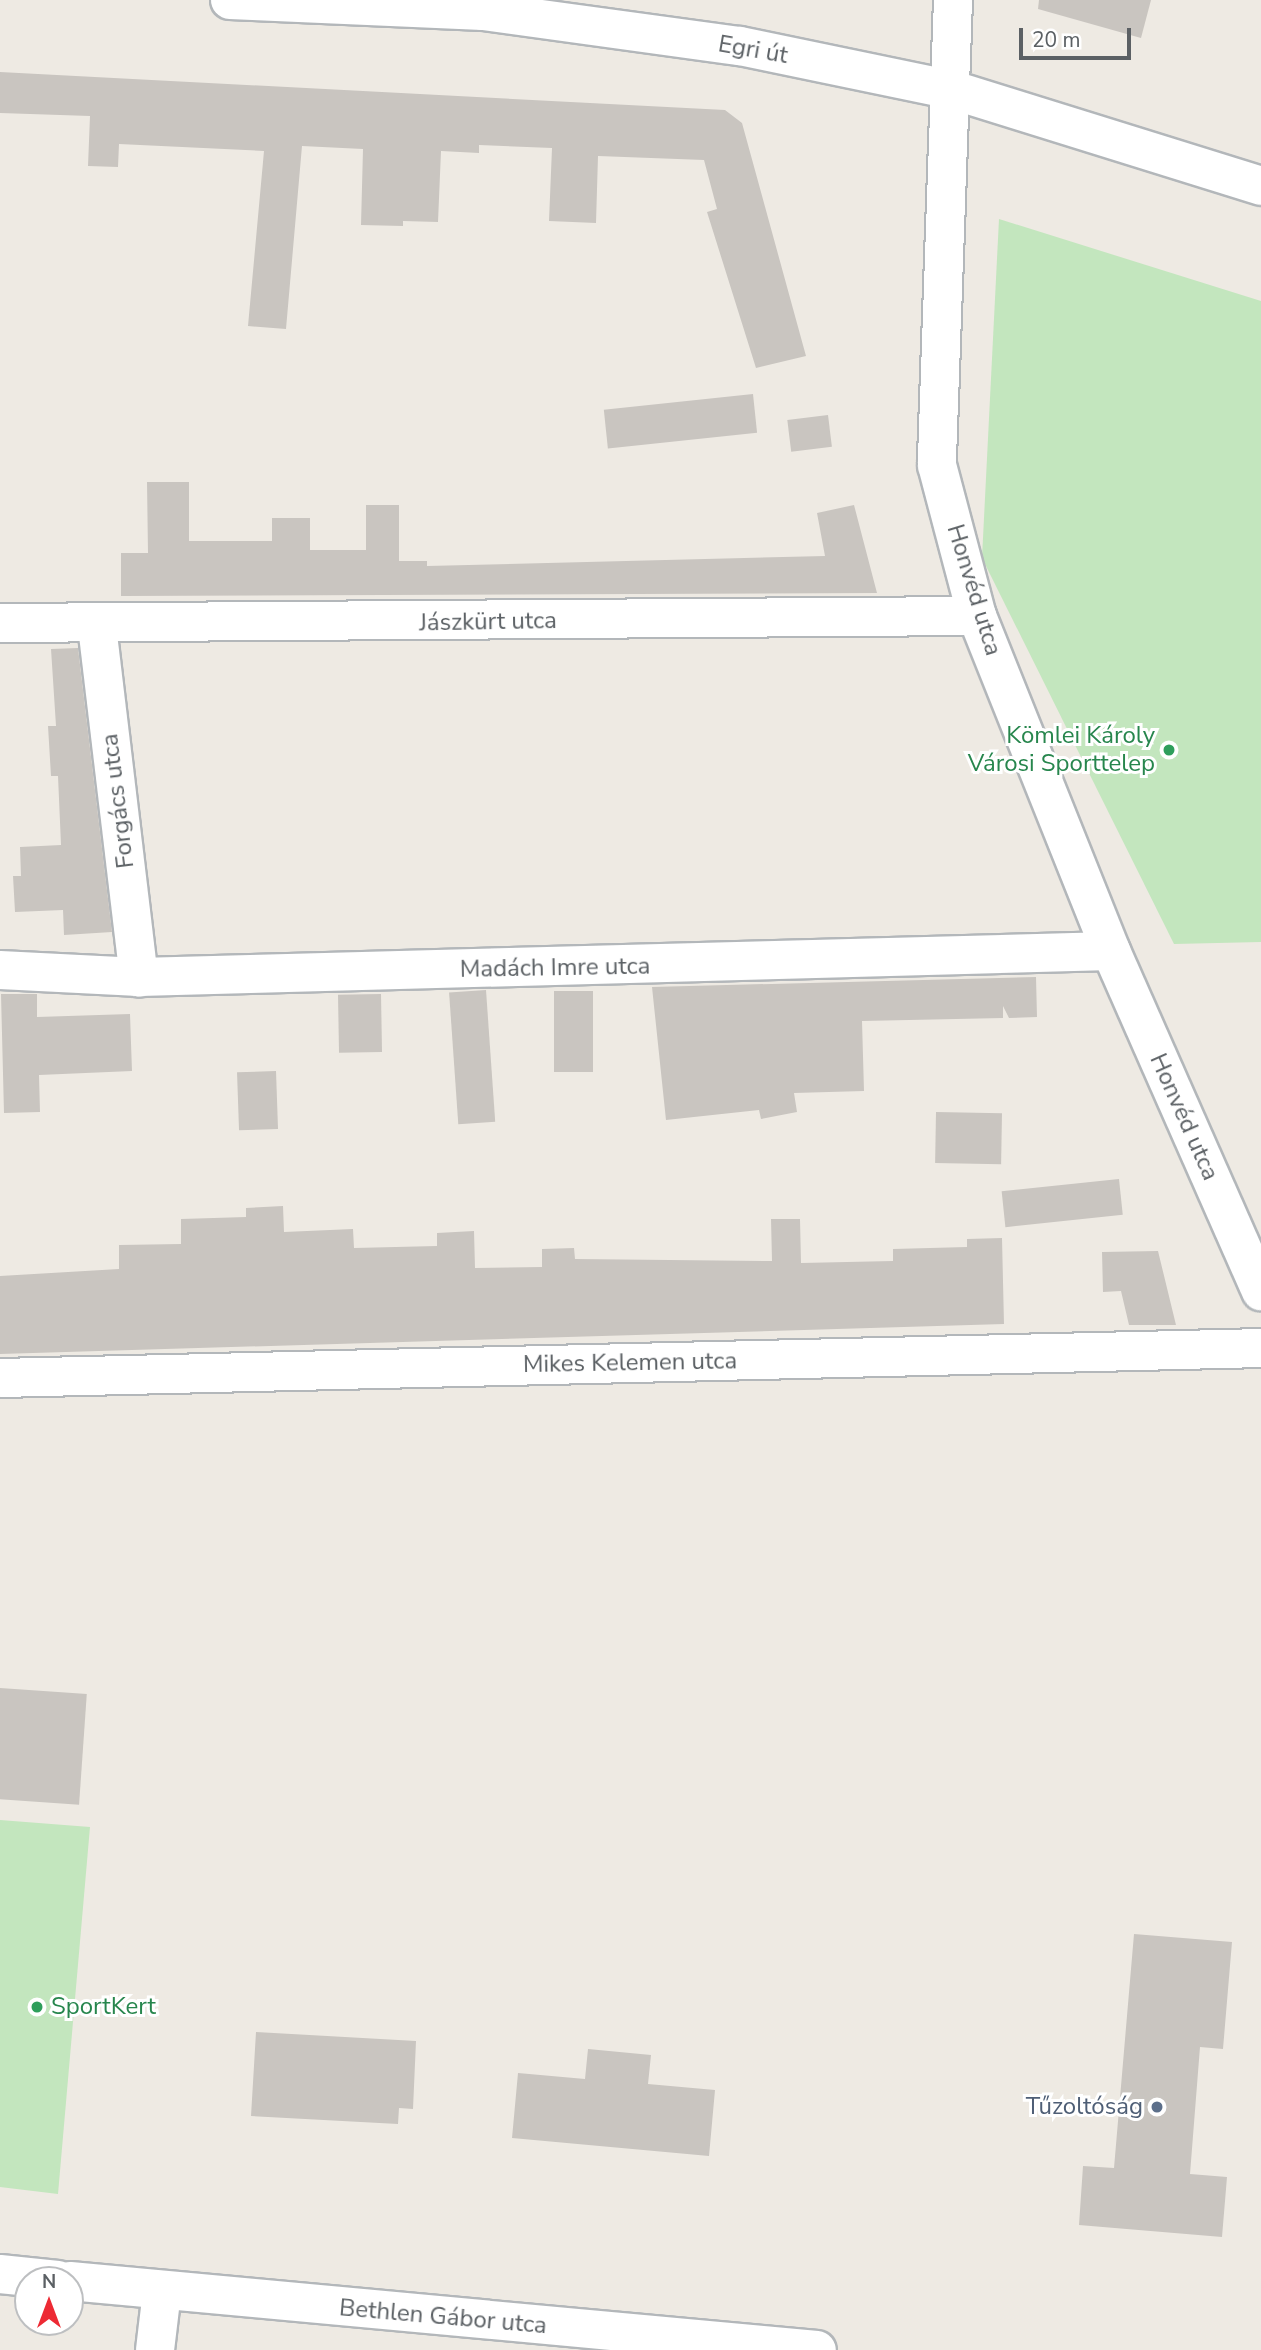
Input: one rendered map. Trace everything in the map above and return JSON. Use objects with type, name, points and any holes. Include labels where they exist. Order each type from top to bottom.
[{"type":"street","name":"Egri út","points":[[230,0],[483,5],[740,46],[953,90],[1261,186]]},
{"type":"street","name":"Honvéd utca","points":[[953,0],[953,90],[937,465],[977,616],[1111,951],[1261,1291]]},
{"type":"street","name":"Jászkürt utca","points":[[0,622],[97,626],[977,616]]},
{"type":"street","name":"Forgács utca","points":[[97,626],[139,977]]},
{"type":"street","name":"Madách Imre utca","points":[[0,970],[139,977],[1111,951]]},
{"type":"street","name":"Mikes Kelemen utca","points":[[0,1378],[1261,1348]]},
{"type":"street","name":"Bethlen Gábor utca","points":[[84,2283],[817,2350]]},
{"type":"street","points":[[155,2350],[162,2291]]},
{"type":"green space","name":"Kömlei Károly Városi Sporttelep","points":[[999,219],[1261,301],[1261,942],[1174,944],[982,558]]},
{"type":"green space","name":"SportKert","points":[[0,1820],[90,1827],[58,2194],[0,2187]]},
{"type":"building","points":[[1039,0],[1151,0],[1141,38],[1038,9]]},
{"type":"building","points":[[0,72],[725,110],[742,123],[806,356],[756,368],[707,212],[717,209],[704,160],[598,156],[596,223],[549,221],[552,148],[479,145],[479,153],[441,151],[438,222],[403,221],[403,226],[361,225],[363,149],[302,146],[286,329],[248,326],[264,151],[119,144],[118,167],[88,166],[90,116],[0,113]]},
{"type":"building","points":[[753,394],[757,433],[608,448],[604,410]]},
{"type":"building","points":[[828,415],[832,447],[791,452],[787,420]]},
{"type":"building","points":[[147,482],[189,482],[189,541],[272,541],[272,518],[310,518],[310,550],[366,550],[366,505],[399,505],[399,561],[427,561],[427,566],[825,556],[817,513],[854,505],[877,593],[121,596],[121,553],[148,553]]},
{"type":"building","points":[[78,648],[112,932],[64,935],[63,910],[15,912],[13,876],[21,876],[20,847],[61,845],[58,776],[51,776],[48,726],[56,726],[51,649]]},
{"type":"building","points":[[1036,977],[1037,1017],[1009,1018],[1003,1006],[1003,1018],[862,1021],[864,1091],[794,1093],[797,1112],[761,1119],[759,1110],[666,1120],[652,987]]},
{"type":"building","points":[[486,990],[495,1122],[458,1124],[449,993]]},
{"type":"building","points":[[554,991],[593,991],[593,1072],[554,1072]]},
{"type":"building","points":[[1,994],[37,994],[37,1017],[130,1014],[132,1071],[39,1075],[40,1112],[4,1113]]},
{"type":"building","points":[[381,994],[382,1052],[339,1053],[338,995]]},
{"type":"building","points":[[276,1071],[278,1129],[239,1130],[237,1072]]},
{"type":"building","points":[[936,1112],[1002,1113],[1001,1164],[935,1163]]},
{"type":"building","points":[[1119,1179],[1123,1215],[1005,1227],[1002,1191]]},
{"type":"building","points":[[283,1206],[284,1232],[353,1229],[354,1248],[437,1246],[437,1233],[474,1231],[475,1268],[542,1267],[542,1249],[574,1248],[575,1259],[772,1261],[771,1219],[800,1219],[801,1263],[893,1261],[893,1249],[967,1247],[967,1239],[1002,1238],[1004,1324],[0,1354],[0,1276],[119,1269],[119,1245],[181,1244],[181,1219],[246,1217],[246,1208]]},
{"type":"building","points":[[1158,1251],[1176,1325],[1129,1325],[1121,1291],[1103,1292],[1102,1252]]},
{"type":"building","points":[[0,1688],[87,1694],[79,1805],[0,1799]]},
{"type":"building","name":"Tűzoltóság","points":[[1134,1934],[1232,1942],[1223,2049],[1200,2047],[1190,2174],[1227,2177],[1222,2237],[1079,2225],[1083,2166],[1114,2168]]},
{"type":"building","points":[[256,2032],[416,2041],[413,2109],[399,2108],[398,2124],[251,2116]]},
{"type":"building","points":[[588,2049],[651,2055],[648,2084],[715,2090],[709,2156],[512,2138],[518,2073],[585,2079]]},
{"type":"place","name":"Kömlei Károly Városi Sporttelep","points":[[1169,750]]},
{"type":"place","name":"SportKert","points":[[37,2007]]},
{"type":"place","name":"Tűzoltóság","points":[[1157,2107]]}]
